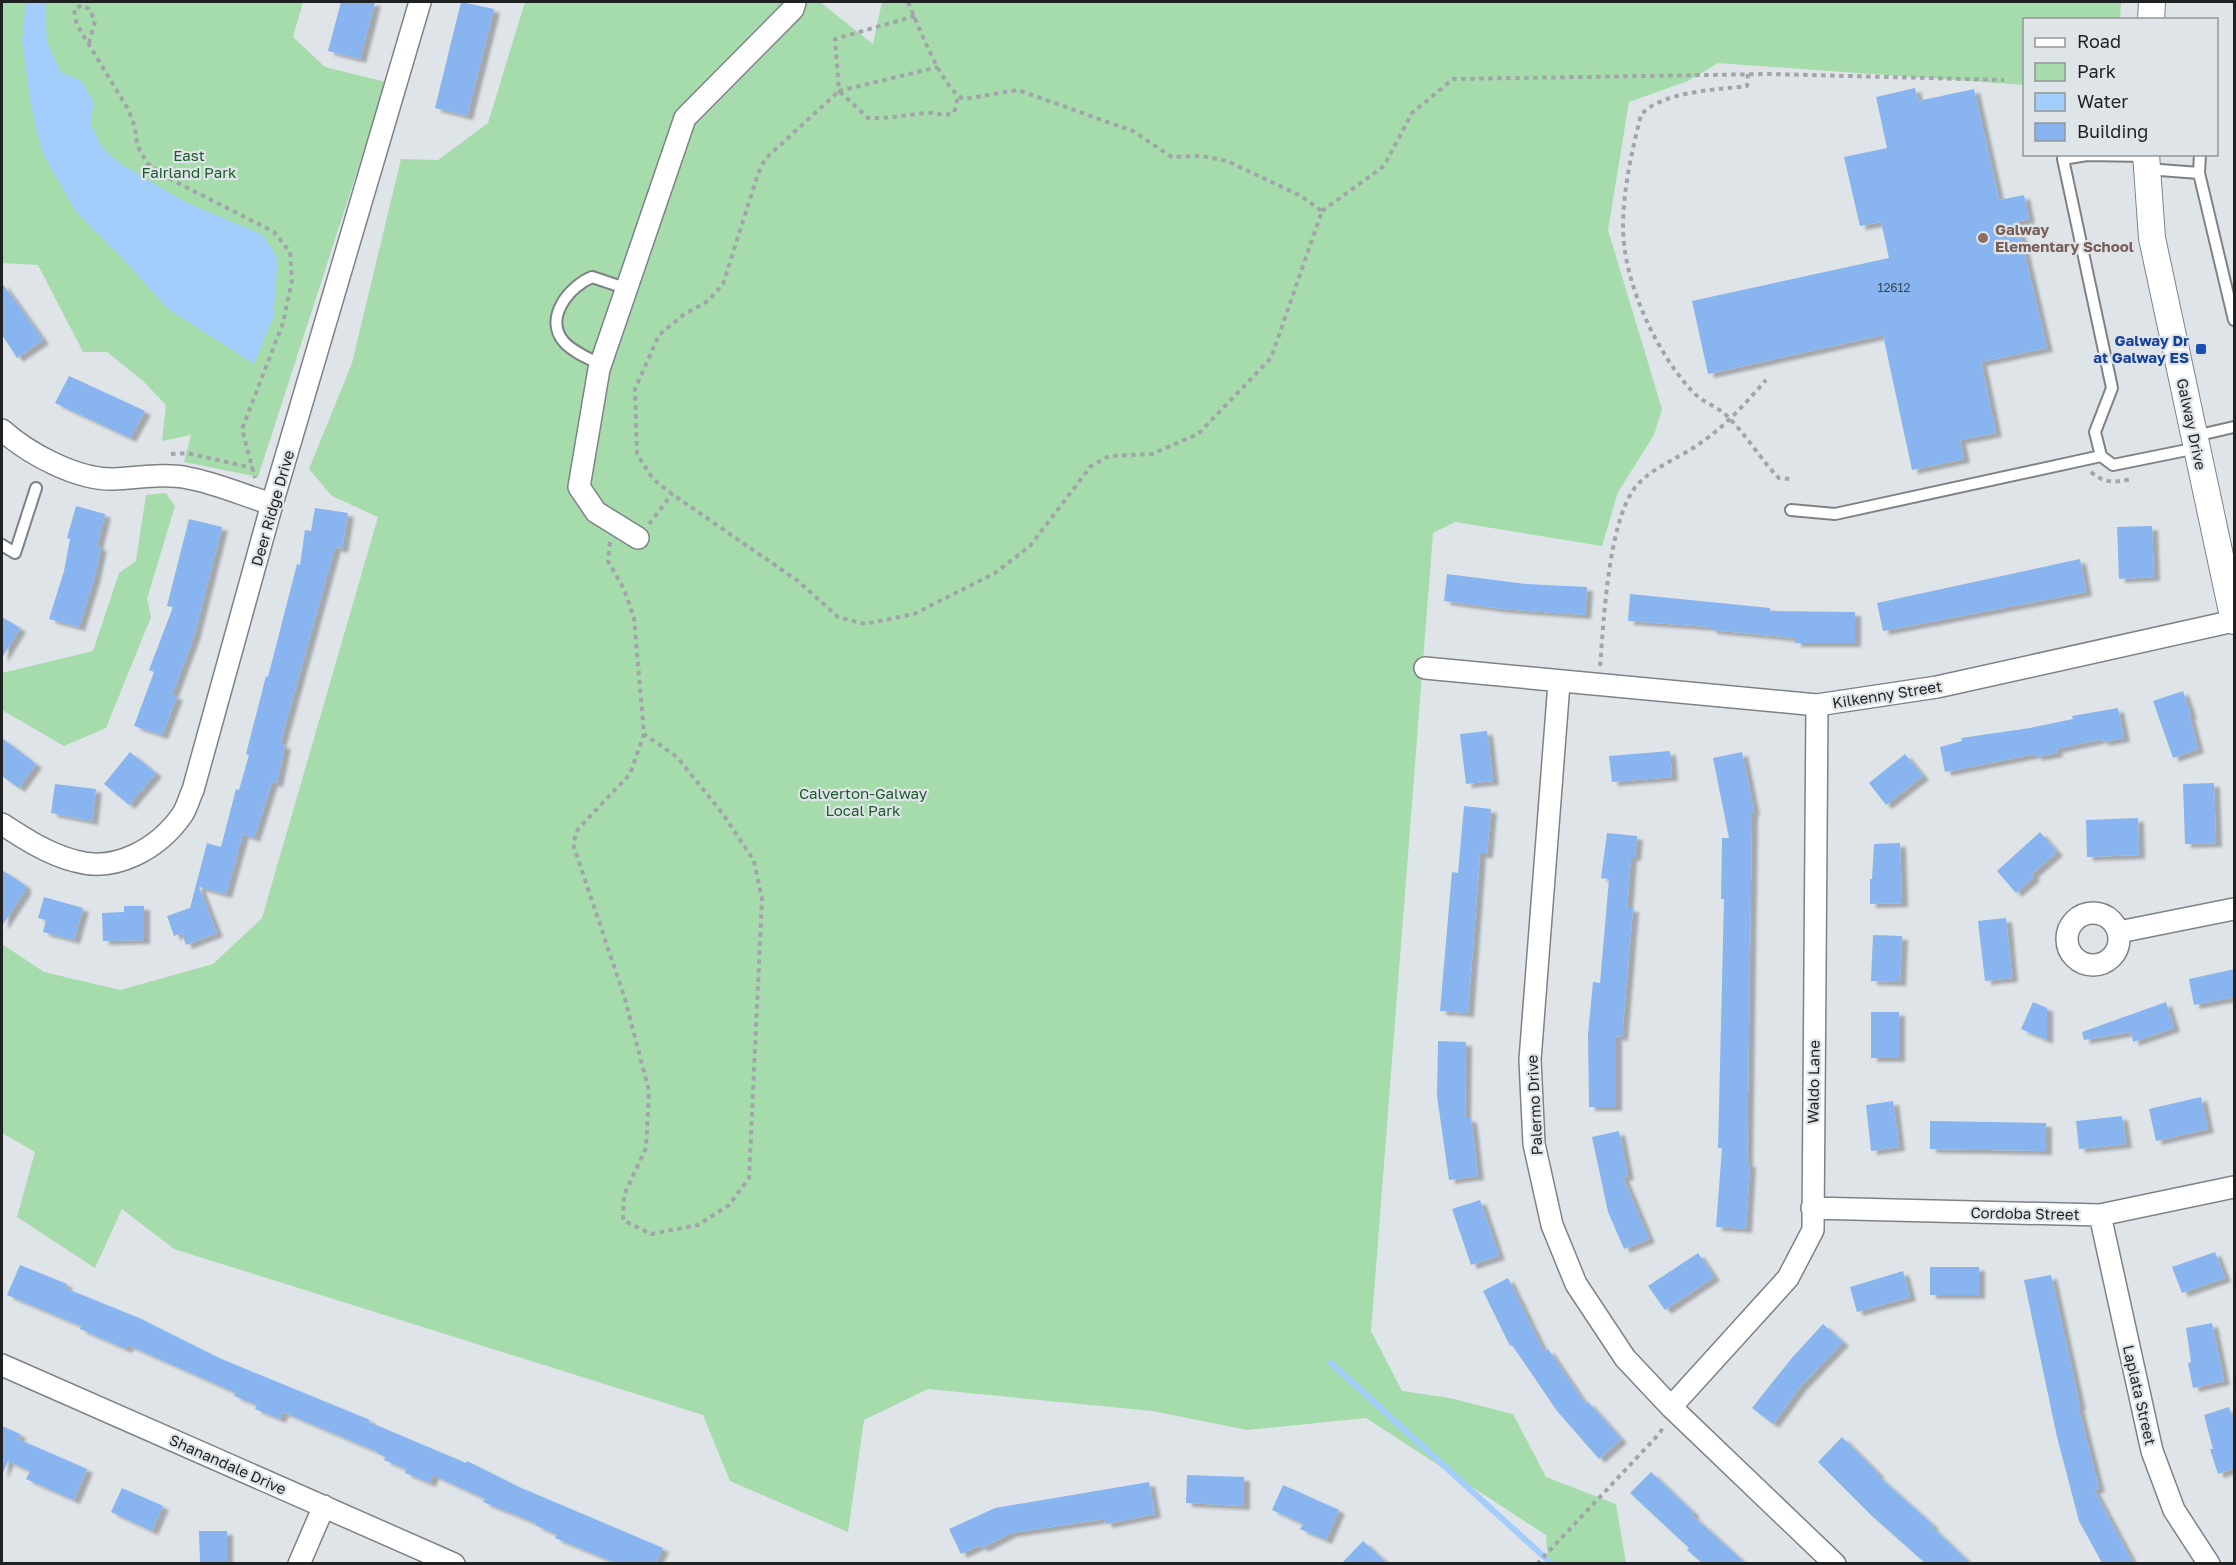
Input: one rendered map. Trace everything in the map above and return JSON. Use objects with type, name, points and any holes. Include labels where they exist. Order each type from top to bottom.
[{"type":"street","name":"Deer Ridge Drive","points":[[2,824],[34,845],[77,862],[115,863],[155,845],[182,814],[193,790],[264,502],[420,2]]},
{"type":"street","points":[[638,538],[596,512],[579,487],[600,364],[685,118],[793,9],[795,2]]},
{"type":"street","points":[[2151,18],[2152,2]]},
{"type":"street","name":"Galway Drive","points":[[2146,160],[2152,238],[2234,621]]},
{"type":"street","points":[[2,430],[24,449],[66,469],[113,479],[135,475],[187,477],[264,502]]},
{"type":"street","name":"Kilkenny Street","points":[[1425,668],[1560,683],[1817,705],[1937,687],[2234,621]]},
{"type":"street","name":"Palermo Drive","points":[[1560,683],[1530,1060],[1534,1144],[1552,1225],[1576,1284],[1625,1358],[1671,1407],[1835,1563]]},
{"type":"street","name":"Waldo Lane","points":[[1671,1407],[1788,1278],[1813,1230],[1817,705]]},
{"type":"street","points":[[2119,932],[2235,909]]},
{"type":"street","name":"Cordoba Street","points":[[1812,1208],[2100,1215],[2235,1187]]},
{"type":"street","name":"Laplata Street","points":[[2100,1215],[2152,1451],[2174,1510],[2210,1563]]},
{"type":"street","name":"Shanandale Drive","points":[[2,1365],[454,1563]]},
{"type":"street","points":[[298,1563],[324,1506]]},
{"type":"lane","points":[[2081,156],[2063,159],[2112,388],[2095,432],[2101,456],[2113,465],[2196,442],[2235,427]]},
{"type":"lane","points":[[2099,156],[2146,160],[2199,173]]},
{"type":"lane","points":[[2200,156],[2199,173],[2235,320]]},
{"type":"lane","points":[[600,364],[572,349],[562,340],[558,326],[559,311],[566,294],[579,282],[592,277],[625,288]]},
{"type":"lane","points":[[1791,510],[1835,514],[2101,456]]},
{"type":"lane","points":[[2,545],[15,553],[36,488]]},
{"type":"path","points":[[908,2],[938,68],[958,97],[964,99],[1018,90],[1133,131],[1172,157],[1202,156],[1227,161],[1301,196],[1322,211]]},
{"type":"path","points":[[89,43],[95,21],[89,9],[82,5],[74,10],[77,25],[128,109],[135,127],[137,145],[147,163],[172,180],[274,232],[290,252],[292,280],[283,323],[242,429],[264,502]]},
{"type":"path","points":[[915,16],[835,39],[838,91],[868,118],[892,119],[929,112],[943,117],[954,113],[958,97]]},
{"type":"path","points":[[938,68],[838,91],[765,159],[758,174],[723,285],[708,301],[683,315],[659,335],[635,389],[638,454],[653,479],[798,581],[838,617],[865,624],[914,614],[995,573],[1030,546],[1091,466],[1109,456],[1152,454],[1198,434],[1271,358],[1322,211],[1384,166],[1412,113],[1453,79],[1748,74],[2004,80]]},
{"type":"path","points":[[1748,74],[1747,86],[1666,99],[1650,104],[1641,115],[1629,176],[1623,227],[1627,260],[1639,300],[1658,343],[1676,373],[1695,395],[1730,420],[1779,478],[1790,479]]},
{"type":"path","points":[[1599,673],[1604,618],[1618,524],[1628,497],[1639,483],[1659,467],[1694,447],[1730,420],[1767,380]]},
{"type":"path","points":[[638,538],[672,494]]},
{"type":"path","points":[[618,525],[608,545],[608,561],[624,590],[634,618],[644,734],[630,774],[578,829],[573,844],[625,999],[649,1091],[646,1148],[624,1195],[623,1220],[651,1234],[698,1225],[729,1205],[749,1178],[762,899],[754,861],[723,814],[676,757],[644,734]]},
{"type":"path","points":[[1537,1563],[1660,1433],[1671,1407]]},
{"type":"green space","name":"East Fairland Park","points":[[2,2],[303,2],[293,37],[325,67],[386,82],[258,477],[184,462],[191,435],[162,441],[166,405],[143,381],[107,352],[83,352],[38,265],[2,263]]},
{"type":"green space","name":"Calverton-Galway Local Park","points":[[525,2],[820,2],[873,44],[882,2],[2121,2],[2120,18],[2023,18],[2023,85],[1718,63],[1688,81],[1629,102],[1608,230],[1662,409],[1654,435],[1618,492],[1602,546],[1455,522],[1433,533],[1371,1331],[1402,1391],[1450,1398],[1513,1414],[1546,1477],[1616,1504],[1626,1563],[1548,1563],[1546,1535],[1366,1418],[1247,1430],[1152,1411],[928,1389],[864,1420],[848,1532],[730,1481],[703,1415],[174,1249],[122,1209],[95,1268],[17,1217],[35,1152],[2,1133],[2,944],[44,972],[120,990],[213,964],[262,918],[378,517],[332,496],[309,469],[352,363],[401,159],[438,160],[488,123]]},
{"type":"green space","points":[[166,493],[175,506],[147,599],[151,617],[106,728],[64,746],[2,710],[2,673],[93,651],[119,573],[136,561],[146,495]]},
{"type":"water","points":[[26,2],[45,2],[47,43],[61,72],[81,81],[94,103],[90,123],[103,149],[121,164],[185,202],[263,235],[278,259],[273,318],[254,364],[168,309],[76,212],[42,152],[31,106],[22,41]]},
{"type":"building","points":[[341,2],[375,2],[360,59],[328,51]]},
{"type":"building","points":[[461,2],[494,9],[467,116],[435,108]]},
{"type":"building","name":"Galway Elementary School","points":[[1915,88],[1918,101],[1974,89],[1999,200],[2024,195],[2029,219],[2017,222],[2047,348],[1981,362],[1996,433],[1960,440],[1964,459],[1912,470],[1883,335],[1708,374],[1692,301],[1889,258],[1881,222],[1860,226],[1844,157],[1887,148],[1876,97]]},
{"type":"building","points":[[2,283],[43,340],[17,358],[2,335]]},
{"type":"building","points":[[69,376],[145,411],[130,438],[55,403]]},
{"type":"building","points":[[76,506],[105,514],[97,546],[101,547],[94,579],[79,627],[49,619],[64,571],[70,539],[67,538]]},
{"type":"building","points":[[315,508],[348,513],[342,549],[335,547],[280,744],[285,745],[277,783],[272,782],[254,838],[243,834],[226,894],[199,887],[217,933],[186,945],[182,933],[174,936],[167,916],[190,908],[207,843],[221,847],[236,789],[239,790],[249,755],[246,754],[297,564],[300,565],[305,530],[311,531]]},
{"type":"building","points":[[189,519],[222,527],[194,636],[172,695],[177,696],[162,735],[134,726],[154,672],[149,670],[173,607],[167,606]]},
{"type":"building","points":[[2152,526],[2154,577],[2119,579],[2117,527]]},
{"type":"building","points":[[2080,559],[2086,592],[1883,631],[1877,603]]},
{"type":"building","points":[[1447,574],[1526,584],[1587,587],[1585,615],[1503,609],[1444,601]]},
{"type":"building","points":[[1630,594],[1770,608],[1770,611],[1855,612],[1855,643],[1795,643],[1795,638],[1711,630],[1711,627],[1628,621]]},
{"type":"building","points":[[2,617],[20,628],[2,658]]},
{"type":"building","points":[[2183,691],[2198,749],[2173,758],[2153,701]]},
{"type":"building","points":[[2118,708],[2124,738],[2103,742],[2102,739],[2056,749],[2057,753],[2036,757],[2035,754],[1945,772],[1940,747],[1962,741],[1961,738],[2030,728],[2073,719],[2072,716]]},
{"type":"building","points":[[1487,731],[1493,781],[1466,784],[1460,734]]},
{"type":"building","points":[[2,738],[36,764],[19,788],[2,776]]},
{"type":"building","points":[[1670,751],[1672,777],[1612,782],[1609,756]]},
{"type":"building","points":[[130,752],[156,773],[129,805],[104,784]]},
{"type":"building","points":[[1742,752],[1754,811],[1752,812],[1747,1163],[1750,1163],[1746,1229],[1716,1227],[1722,1148],[1718,1148],[1724,899],[1721,899],[1722,838],[1729,838],[1713,758]]},
{"type":"building","points":[[1905,754],[1923,776],[1886,805],[1869,783]]},
{"type":"building","points":[[2214,783],[2216,843],[2185,844],[2183,784]]},
{"type":"building","points":[[55,784],[96,789],[92,821],[51,813]]},
{"type":"building","points":[[1464,806],[1491,809],[1487,854],[1480,854],[1468,1013],[1440,1011],[1452,872],[1458,873]]},
{"type":"building","points":[[2138,818],[2139,855],[2087,857],[2086,820]]},
{"type":"building","points":[[2040,832],[2057,852],[2032,874],[2034,877],[2016,893],[1997,871]]},
{"type":"building","points":[[1607,833],[1637,836],[1635,857],[1631,857],[1627,908],[1633,908],[1622,1037],[1616,1036],[1616,1107],[1589,1107],[1588,1034],[1593,982],[1600,983],[1609,879],[1601,878]]},
{"type":"building","points":[[1900,843],[1902,903],[1870,904],[1874,844]]},
{"type":"building","points":[[2,870],[25,885],[25,891],[2,926]]},
{"type":"building","points":[[44,897],[83,908],[74,940],[43,932],[46,920],[38,918]]},
{"type":"building","points":[[124,906],[144,906],[144,940],[103,941],[102,913],[124,912]]},
{"type":"building","points":[[2006,918],[2012,978],[1985,981],[1978,921]]},
{"type":"building","points":[[1873,935],[1902,936],[1900,982],[1871,981]]},
{"type":"building","points":[[2235,969],[2235,997],[2194,1005],[2189,979]]},
{"type":"building","points":[[2033,1002],[2047,1008],[2047,1040],[2021,1029]]},
{"type":"building","points":[[2166,1002],[2174,1028],[2133,1042],[2131,1032],[2084,1040],[2082,1032]]},
{"type":"building","points":[[1871,1012],[1899,1012],[1899,1058],[1871,1058]]},
{"type":"building","points":[[1438,1041],[1466,1042],[1465,1118],[1471,1118],[1478,1176],[1449,1180],[1437,1096]]},
{"type":"building","points":[[2201,1097],[2208,1129],[2156,1141],[2149,1109]]},
{"type":"building","points":[[1893,1101],[1899,1147],[1871,1151],[1866,1105]]},
{"type":"building","points":[[2122,1116],[2126,1144],[2079,1149],[2076,1121]]},
{"type":"building","points":[[1930,1121],[2046,1123],[2046,1151],[1930,1149]]},
{"type":"building","points":[[1619,1131],[1628,1176],[1623,1177],[1649,1239],[1624,1249],[1608,1212],[1592,1137]]},
{"type":"building","points":[[1480,1200],[1499,1256],[1471,1265],[1452,1209]]},
{"type":"building","points":[[2215,1252],[2225,1278],[2182,1293],[2172,1267]]},
{"type":"building","points":[[1698,1253],[1714,1277],[1665,1310],[1648,1286]]},
{"type":"building","points":[[20,1265],[67,1284],[65,1288],[139,1318],[219,1358],[370,1420],[369,1422],[466,1463],[467,1461],[519,1487],[663,1548],[656,1563],[616,1563],[555,1538],[557,1535],[535,1525],[536,1523],[483,1502],[485,1499],[433,1475],[430,1483],[405,1473],[406,1469],[384,1460],[386,1457],[378,1452],[283,1412],[280,1419],[255,1409],[257,1405],[234,1396],[236,1393],[128,1345],[126,1349],[80,1329],[81,1326],[7,1295]]},
{"type":"building","points":[[1930,1267],[1979,1267],[1979,1295],[1930,1295]]},
{"type":"building","points":[[1903,1271],[1910,1297],[1857,1312],[1850,1287]]},
{"type":"building","points":[[2051,1275],[2080,1406],[2078,1406],[2099,1488],[2094,1490],[2133,1563],[2102,1563],[2079,1521],[2057,1437],[2024,1280]]},
{"type":"building","points":[[1508,1278],[1544,1352],[1548,1349],[1585,1404],[1588,1402],[1621,1439],[1599,1459],[1557,1411],[1512,1345],[1510,1346],[1483,1291]]},
{"type":"building","points":[[2212,1323],[2224,1381],[2193,1388],[2188,1363],[2191,1362],[2186,1328]]},
{"type":"building","points":[[1823,1324],[1843,1342],[1800,1387],[1773,1424],[1752,1408],[1791,1359]]},
{"type":"building","points":[[2229,1407],[2235,1423],[2235,1468],[2218,1474],[2210,1449],[2213,1449],[2204,1415]]},
{"type":"building","points":[[2,1426],[20,1434],[18,1439],[87,1469],[74,1500],[26,1479],[30,1471],[8,1461],[2,1475]]},
{"type":"building","points":[[1842,1437],[1878,1473],[1877,1475],[1933,1525],[1931,1526],[1970,1563],[1925,1563],[1872,1516],[1818,1462]]},
{"type":"building","points":[[1651,1472],[1694,1513],[1692,1515],[1745,1563],[1702,1563],[1687,1550],[1689,1548],[1630,1493]]},
{"type":"building","points":[[1187,1475],[1244,1477],[1244,1506],[1186,1503]]},
{"type":"building","points":[[1149,1482],[1155,1514],[1106,1524],[1105,1519],[1011,1533],[982,1548],[980,1545],[961,1554],[949,1529],[995,1508]]},
{"type":"building","points":[[1283,1485],[1339,1510],[1326,1540],[1300,1529],[1303,1524],[1272,1510]]},
{"type":"building","points":[[122,1488],[163,1506],[152,1531],[111,1512]]},
{"type":"building","points":[[199,1531],[227,1531],[227,1563],[200,1563]]},
{"type":"building","points":[[1363,1541],[1387,1563],[1342,1563]]},
{"type":"waterway","points":[[1331,1363],[1552,1564]]},
{"type":"place","name":"Galway Elementary School","points":[[1983,238]]},
{"type":"place","name":"Galway Dr at Galway ES","points":[[2201,349]]}]
